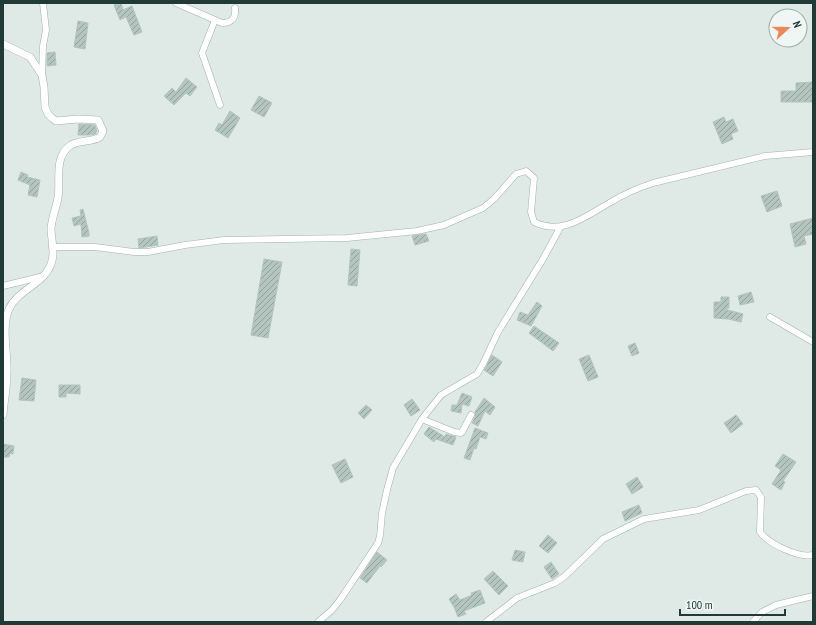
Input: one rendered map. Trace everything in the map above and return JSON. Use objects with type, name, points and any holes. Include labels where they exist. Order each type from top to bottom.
[{"type":"street","points":[[3,415],[7,372],[6,318],[8,310],[14,301],[46,275],[53,260],[51,228],[58,198],[58,168],[62,154],[72,145],[100,137],[103,131],[98,120],[78,118],[56,120],[48,114],[45,107],[42,75],[43,46],[46,30],[43,3]]},
{"type":"street","points":[[176,3],[222,23],[228,23],[233,19],[236,14],[235,8]]},
{"type":"street","points":[[215,20],[202,53],[220,105]]},
{"type":"street","points":[[3,44],[30,57],[42,75]]},
{"type":"street","points":[[52,247],[95,247],[134,252],[148,252],[224,240],[347,238],[417,231],[444,225],[484,208],[516,174],[526,171],[534,178],[531,212],[534,222],[543,227],[561,226],[583,220],[611,202],[638,188],[653,183],[765,156],[813,152]]},
{"type":"street","points":[[318,622],[332,610],[340,600],[378,543],[387,490],[394,468],[422,420],[441,395],[477,374],[498,332],[543,259],[561,226]]},
{"type":"street","points":[[3,286],[46,275]]},
{"type":"street","points":[[770,317],[813,342]]},
{"type":"street","points":[[422,420],[461,434],[471,415]]},
{"type":"street","points":[[486,622],[517,598],[555,583],[565,576],[603,539],[644,519],[700,510],[746,491],[756,490],[761,497],[760,532],[762,535],[771,542],[805,556],[813,555]]},
{"type":"street","points":[[753,622],[762,612],[776,606],[813,596]]},
{"type":"building","points":[[121,3],[123,10],[132,6],[142,32],[134,35],[126,17],[120,20],[114,5]]},
{"type":"building","points":[[78,21],[88,23],[85,49],[74,47]]},
{"type":"building","points":[[55,52],[56,65],[47,66],[47,53]]},
{"type":"building","points":[[186,78],[197,87],[190,96],[186,93],[174,105],[164,96],[172,88],[176,92]]},
{"type":"building","points":[[813,82],[813,102],[781,102],[781,91],[796,91],[796,83]]},
{"type":"building","points":[[259,96],[272,103],[264,117],[251,110]]},
{"type":"building","points":[[230,111],[240,118],[228,138],[215,130],[219,123],[222,125]]},
{"type":"building","points":[[724,117],[726,122],[733,119],[738,131],[731,134],[733,139],[722,144],[713,122]]},
{"type":"building","points":[[79,124],[95,125],[97,131],[95,134],[78,135]]},
{"type":"building","points":[[21,172],[28,175],[27,177],[40,180],[37,197],[28,195],[30,185],[18,180]]},
{"type":"building","points":[[777,191],[782,206],[767,212],[761,196]]},
{"type":"building","points":[[83,209],[89,236],[82,237],[81,224],[74,226],[72,218],[81,216],[80,210]]},
{"type":"building","points":[[813,218],[813,234],[804,236],[806,244],[795,247],[790,224]]},
{"type":"building","points":[[426,234],[429,241],[415,245],[412,236]]},
{"type":"building","points":[[157,236],[158,245],[139,248],[138,239]]},
{"type":"building","points":[[351,249],[360,250],[357,286],[348,285]]},
{"type":"building","points":[[264,259],[282,262],[268,338],[251,335]]},
{"type":"building","points":[[751,292],[754,302],[740,305],[738,296]]},
{"type":"building","points":[[721,297],[729,297],[729,308],[724,309],[743,314],[741,322],[714,318],[714,302],[721,302]]},
{"type":"building","points":[[537,302],[542,306],[531,326],[517,320],[520,312],[528,315]]},
{"type":"building","points":[[534,326],[559,343],[553,351],[529,333]]},
{"type":"building","points":[[635,343],[639,353],[632,356],[628,346]]},
{"type":"building","points":[[492,355],[502,362],[493,376],[484,370]]},
{"type":"building","points":[[589,355],[598,377],[588,381],[579,359]]},
{"type":"building","points":[[22,378],[36,380],[34,401],[19,400]]},
{"type":"building","points":[[59,385],[80,385],[80,394],[66,393],[66,397],[59,397]]},
{"type":"building","points":[[462,393],[472,397],[469,406],[462,404],[461,413],[451,411],[452,405],[457,405]]},
{"type":"building","points":[[484,398],[495,407],[490,415],[485,411],[478,426],[472,423],[475,417],[475,412]]},
{"type":"building","points":[[412,399],[420,410],[411,416],[404,405]]},
{"type":"building","points":[[366,405],[372,410],[364,419],[358,413]]},
{"type":"building","points":[[736,415],[743,424],[731,433],[724,423]]},
{"type":"building","points":[[429,427],[445,437],[446,434],[456,437],[453,445],[436,439],[434,442],[424,434]]},
{"type":"building","points":[[475,428],[488,433],[486,439],[480,437],[470,460],[464,458]]},
{"type":"building","points":[[3,444],[14,446],[13,454],[10,453],[9,457],[3,457]]},
{"type":"building","points":[[783,454],[796,462],[783,481],[785,482],[781,490],[772,484],[781,470],[775,466]]},
{"type":"building","points":[[345,459],[353,477],[341,483],[332,465]]},
{"type":"building","points":[[637,477],[643,487],[632,494],[626,484]]},
{"type":"building","points":[[639,505],[642,513],[625,521],[622,512]]},
{"type":"building","points":[[548,535],[557,543],[548,553],[539,546]]},
{"type":"building","points":[[515,550],[525,552],[523,562],[512,560]]},
{"type":"building","points":[[377,552],[387,560],[381,567],[380,566],[367,583],[360,578]]},
{"type":"building","points":[[551,562],[559,574],[552,579],[544,567]]},
{"type":"building","points":[[493,571],[508,586],[499,595],[484,579]]},
{"type":"building","points":[[480,590],[485,603],[464,611],[466,614],[458,617],[449,599],[456,594],[460,600],[472,595],[471,593]]}]
